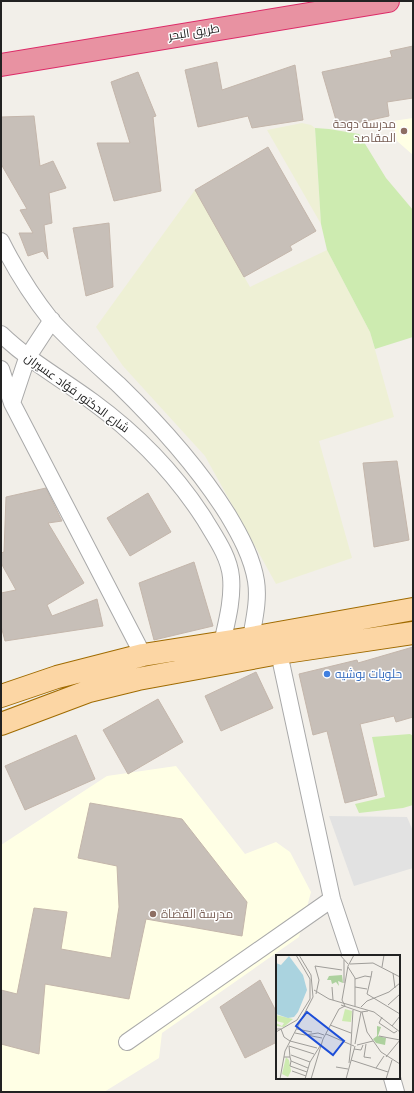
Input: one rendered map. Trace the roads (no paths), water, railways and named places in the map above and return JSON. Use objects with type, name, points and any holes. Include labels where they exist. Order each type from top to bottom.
[{"type":"highway","name":"طريق البحر","points":[[1,65],[385,1]]},
{"type":"main road","points":[[1,696],[57,677],[143,655],[252,638],[413,609]]},
{"type":"main road","points":[[1,724],[75,696],[124,682],[279,653],[413,633]]},
{"type":"street","points":[[1,241],[13,266],[34,298],[52,320],[172,440],[219,501],[238,531],[250,558],[256,580],[257,596],[252,638]]},
{"type":"street","points":[[12,403],[27,358],[52,320]]},
{"type":"street","name":"شارع الدكتور فؤاد عسيران","points":[[1,334],[27,358],[58,377],[123,424],[149,448],[174,476],[215,536],[227,561],[231,576],[231,593],[222,643]]},
{"type":"street","points":[[1,369],[12,403],[143,655]]},
{"type":"street","points":[[279,653],[332,899],[351,955]]},
{"type":"street","points":[[127,1042],[332,899]]},
{"type":"street","points":[[392,1079],[396,1092]]},
{"type":"place","name":"مدرسة دوحة المقاصد","points":[[404,131]]},
{"type":"place","name":"حلويات بوشيه","points":[[327,674]]},
{"type":"place","name":"مدرسة القضاة","points":[[153,914]]}]
